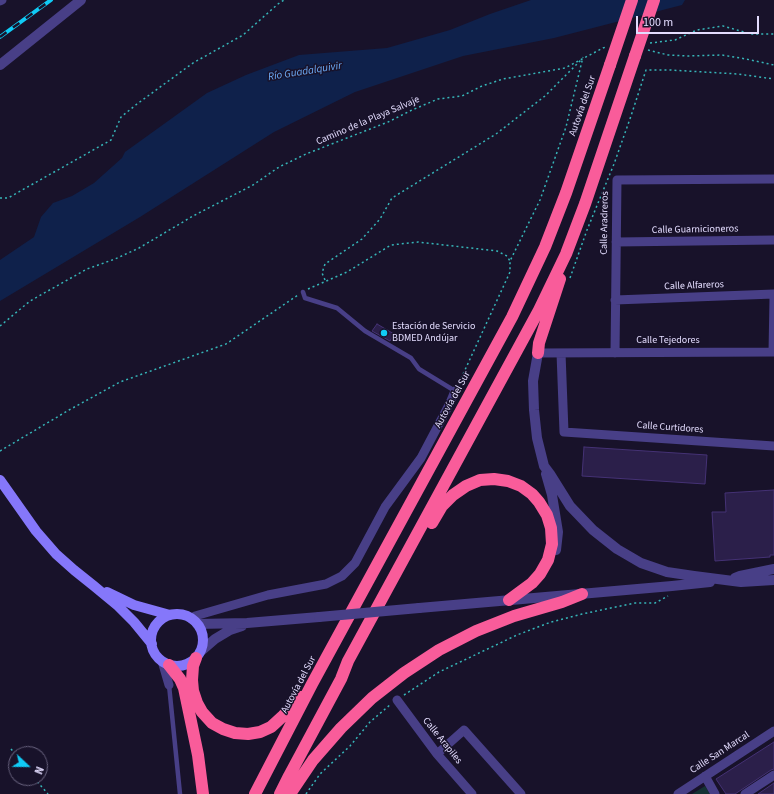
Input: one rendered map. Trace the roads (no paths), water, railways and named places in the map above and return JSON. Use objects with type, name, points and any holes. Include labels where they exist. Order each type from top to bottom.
[{"type":"highway","name":"Autovía del Sur","points":[[255,794],[312,684],[512,317],[545,247],[566,193],[632,0]]},
{"type":"highway","points":[[280,794],[288,776],[341,679],[348,661],[539,310],[566,254],[639,53],[654,0]]},
{"type":"highway","points":[[538,353],[539,343],[558,287],[566,254]]},
{"type":"highway","points":[[341,679],[354,664],[428,528],[442,506],[453,494],[480,480],[508,480],[532,494],[547,515],[551,528],[552,544],[548,560],[540,574],[532,583],[509,600]]},
{"type":"highway","points":[[290,794],[313,760],[341,728],[372,698],[404,673],[439,650],[476,631],[514,616],[562,602],[582,594]]},
{"type":"highway","points":[[198,655],[193,666],[192,680],[193,691],[197,703],[202,712],[212,723],[235,733],[248,734],[260,732],[271,727],[312,684]]},
{"type":"highway","points":[[170,666],[180,679],[184,688],[198,755],[203,794]]},
{"type":"main road","points":[[0,480],[36,531],[56,554],[118,606],[134,622],[152,644]]},
{"type":"main road","points":[[94,586],[134,605],[170,615]]},
{"type":"main road","points":[[177,614],[194,621],[201,630],[203,638],[198,655],[190,663],[170,666],[157,657],[152,644],[152,636],[158,623],[170,615],[177,614]]},
{"type":"street","points":[[0,65],[81,0]]},
{"type":"street","name":"Calle Aradreros","points":[[615,353],[617,180],[774,179]]},
{"type":"street","name":"Calle Guarnicioneros","points":[[616,242],[774,240]]},
{"type":"street","name":"Calle Alfareros","points":[[615,300],[774,294]]},
{"type":"street","points":[[773,352],[774,298]]},
{"type":"street","name":"Calle Tejedores","points":[[538,353],[773,352]]},
{"type":"street","points":[[525,598],[551,566],[557,548],[558,532],[552,495],[537,438],[533,381],[538,353]]},
{"type":"street","name":"Calle Curtidores","points":[[561,353],[564,432],[774,446]]},
{"type":"street","points":[[455,391],[421,458],[385,507],[355,563],[342,576],[326,584],[268,595],[195,616],[194,621],[247,623],[672,586],[731,580],[740,576],[774,569]]},
{"type":"street","points":[[544,466],[570,506],[593,530],[617,549],[641,563],[667,572],[694,576],[741,582],[774,580]]},
{"type":"street","points":[[198,655],[215,639],[230,630],[247,623]]},
{"type":"street","points":[[169,685],[170,666]]},
{"type":"street","points":[[169,685],[170,666]]},
{"type":"street","name":"Calle Arapiles","points":[[397,700],[437,754],[472,794]]},
{"type":"street","points":[[437,754],[464,730],[521,794]]},
{"type":"street","name":"Calle San Marcal","points":[[678,794],[774,731]]},
{"type":"street","points":[[745,794],[774,775]]},
{"type":"street","points":[[705,776],[715,794]]},
{"type":"lane","points":[[302,292],[305,298],[337,308],[365,331],[411,358],[419,369],[455,391]]},
{"type":"lane","points":[[169,685],[180,794]]},
{"type":"water","name":"Río Guadalquivir","points":[[531,0],[685,0],[682,5],[554,38],[463,56],[355,92],[274,132],[140,217],[0,301],[0,260],[34,237],[41,217],[53,203],[72,196],[94,183],[122,158],[125,152],[207,93],[246,75],[299,55],[387,48],[450,30]]},
{"type":"railway","points":[[0,37],[51,0]]},
{"type":"place","name":"Estación de Servicio BDMED Andújar","points":[[384,333]]}]
